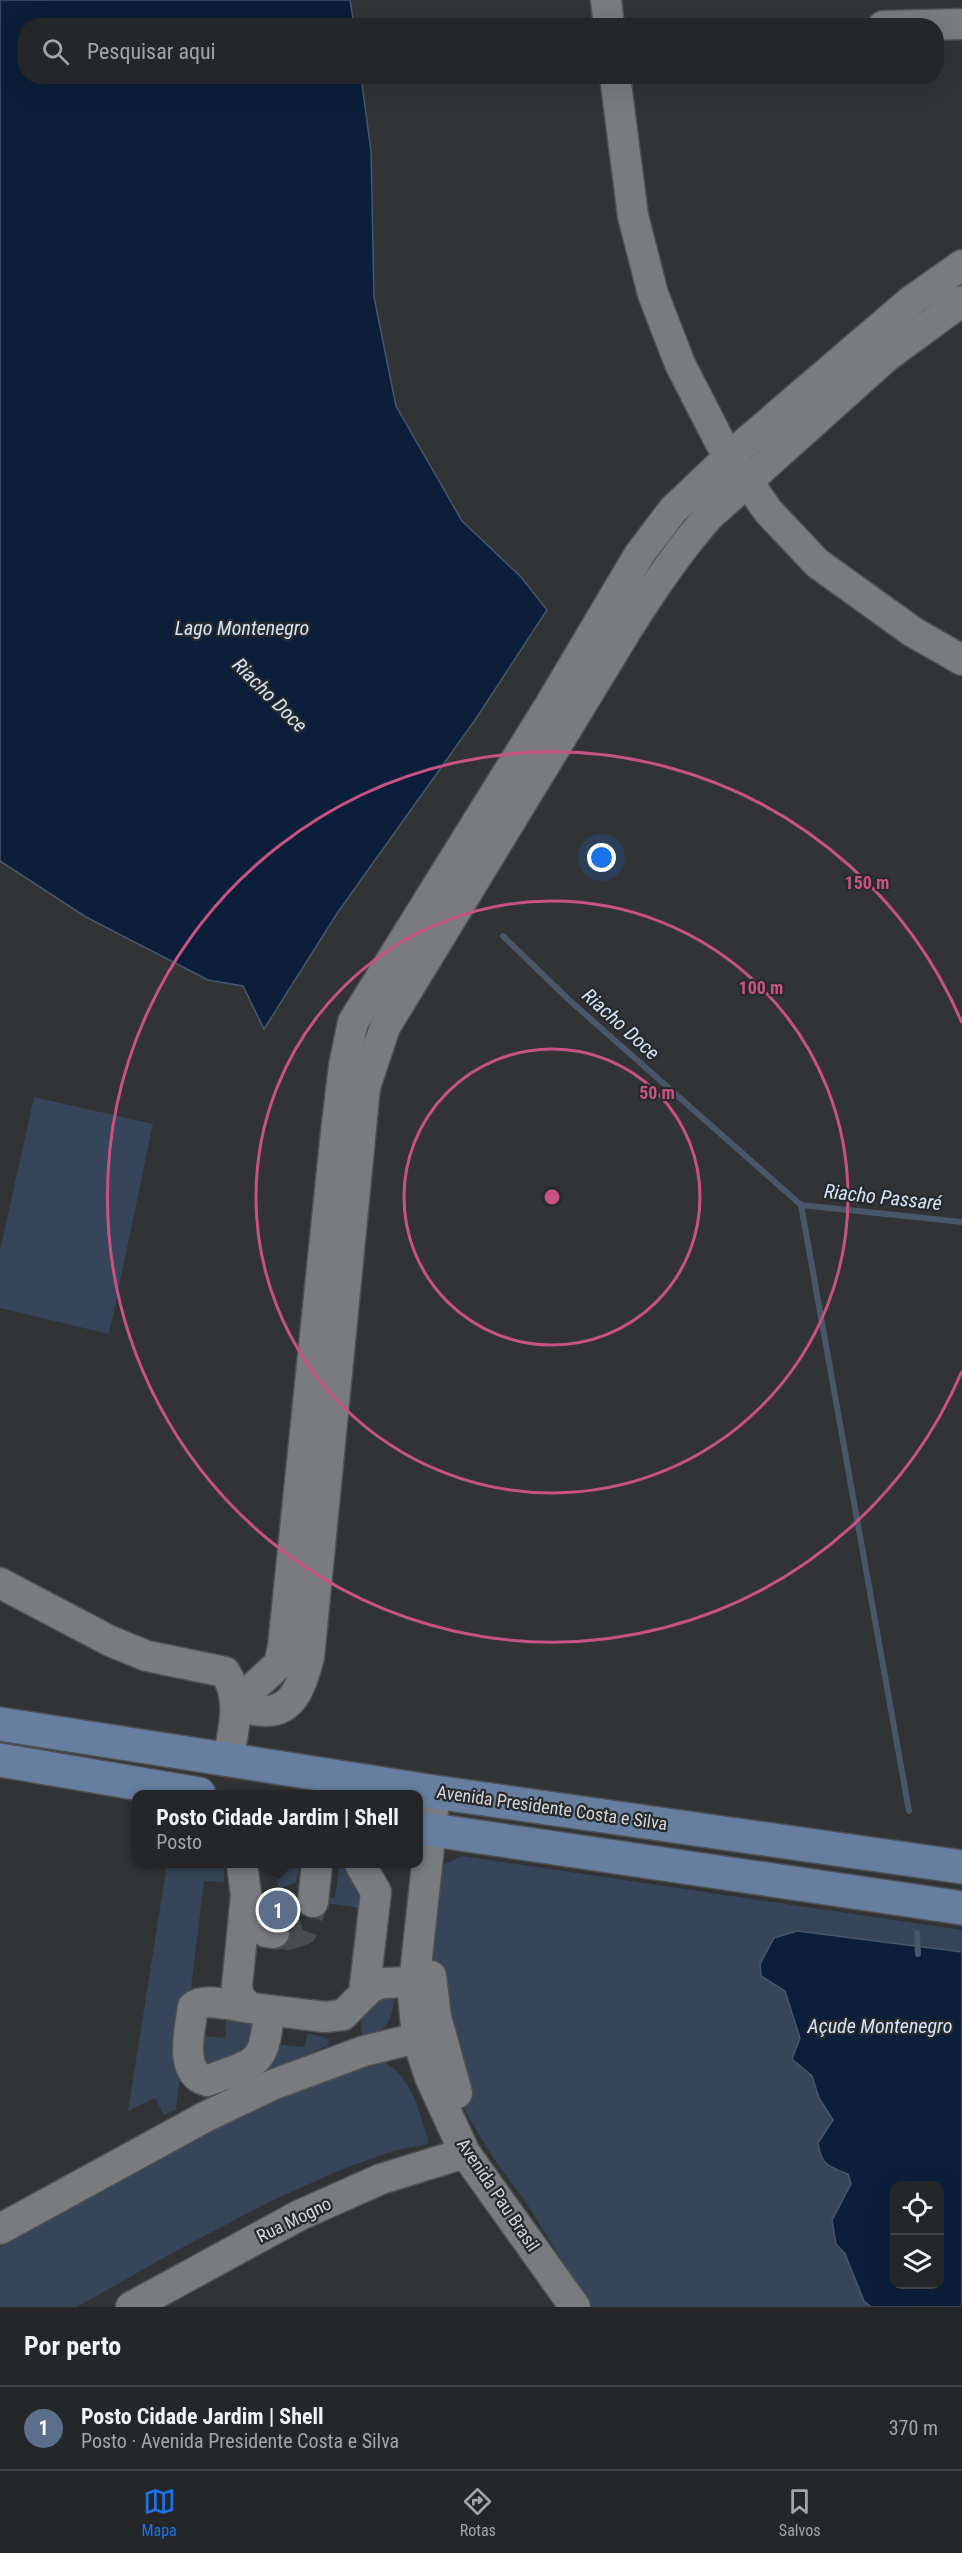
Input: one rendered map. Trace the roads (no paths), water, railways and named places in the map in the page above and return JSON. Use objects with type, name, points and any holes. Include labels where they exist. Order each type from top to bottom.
[{"type":"main road","name":"Avenida Presidente Costa e Silva","points":[[0,1724],[422,1790]]},
{"type":"main road","points":[[0,1760],[176,1790]]},
{"type":"main road","name":"Avenida Presidente Costa e Silva","points":[[423,1790],[962,1867]]},
{"type":"main road","points":[[425,1829],[962,1908]]},
{"type":"street","points":[[606,0],[608,18]]},
{"type":"street","points":[[944,24],[962,24]]},
{"type":"street","points":[[616,84],[633,216],[653,294],[680,364],[720,442],[768,511],[817,563],[913,632],[962,660]]},
{"type":"street","points":[[237,1707],[243,1696],[279,1664],[283,1647],[336,1132],[344,1066],[353,1022],[550,705],[639,555],[673,510],[730,456],[911,302],[962,265]]},
{"type":"street","points":[[237,1707],[267,1712],[279,1708],[294,1698],[304,1677],[309,1657],[365,1087],[385,1027],[666,568],[709,516],[886,357],[962,300]]},
{"type":"street","points":[[0,1583],[110,1641],[147,1656],[225,1672],[234,1686],[237,1707],[228,1761]]},
{"type":"street","name":"Avenida Pau Brasil","points":[[423,1857],[425,1829],[435,1792]]},
{"type":"street","points":[[440,1866],[432,1950],[432,1988],[436,2018],[455,2090],[488,2149],[527,2204],[591,2307]]},
{"type":"street","points":[[243,1868],[246,1895],[237,1986],[238,1997],[259,2009],[325,2017],[343,2015],[370,1988],[382,1983],[414,1982]]},
{"type":"street","points":[[313,1902],[316,1868]]},
{"type":"street","points":[[363,1868],[376,1892],[364,1994]]},
{"type":"street","name":"Avenida Pau Brasil","points":[[422,1868],[414,1982],[417,2038],[430,2078],[465,2152],[575,2307]]},
{"type":"street","points":[[246,1895],[256,1921],[266,1932],[274,1933]]},
{"type":"street","points":[[334,2016],[348,2057]]},
{"type":"street","points":[[0,2229],[205,2117],[272,2085],[348,2057],[417,2038]]},
{"type":"street","name":"Rua Mogno","points":[[130,2307],[300,2215],[381,2179],[465,2152]]},
{"type":"water","name":"Lago Montenegro","points":[[0,0],[350,0],[353,18],[18,18],[18,84],[362,84],[371,151],[374,297],[396,406],[462,521],[521,577],[547,610],[475,720],[338,912],[264,1029],[243,986],[208,980],[86,917],[0,861]]},
{"type":"water","name":"Açude Montenegro","points":[[797,1931],[962,1952],[962,2307],[871,2307],[864,2301],[845,2254],[836,2244],[832,2220],[851,2184],[848,2174],[827,2164],[819,2150],[818,2143],[833,2120],[819,2098],[812,2076],[792,2059],[800,2038],[785,1991],[761,1976],[760,1964],[774,1938]]},
{"type":"waterway","name":"Riacho Doce","points":[[503,936],[568,999],[801,1205]]},
{"type":"waterway","points":[[801,1205],[909,1811]]},
{"type":"waterway","name":"Riacho Passaré","points":[[801,1205],[962,1222]]},
{"type":"waterway","points":[[917,1933],[918,1954]]},
{"type":"tunnel","points":[[274,1933],[288,1935],[303,1930],[313,1902]]},
{"type":"place","name":"Posto Cidade Jardim | Shell","points":[[278,1910]]}]
